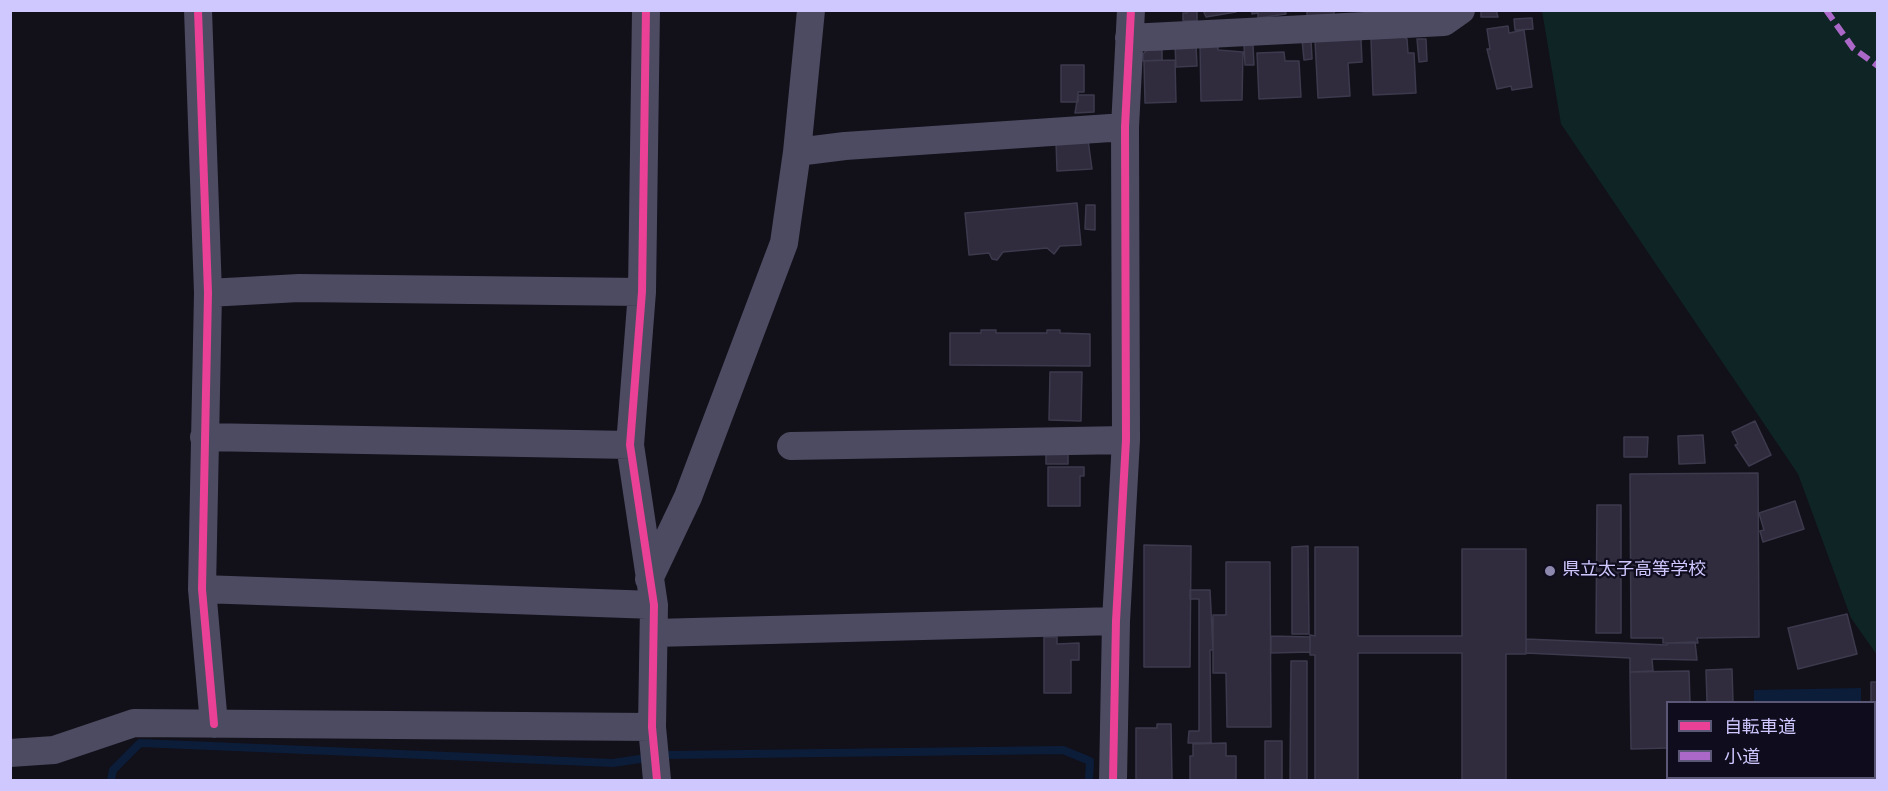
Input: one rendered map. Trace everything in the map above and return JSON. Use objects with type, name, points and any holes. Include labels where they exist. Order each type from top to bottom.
[{"type":"street","points":[[198,10],[208,293],[202,589],[214,724]]},
{"type":"street","points":[[646,10],[642,292],[630,445],[638,487],[651,592],[654,633],[652,728],[657,780]]},
{"type":"street","points":[[651,592],[784,243],[797,152],[811,10]]},
{"type":"street","points":[[1113,780],[1116,621],[1126,440],[1125,127],[1130,24],[1444,22],[1461,10]]},
{"type":"street","points":[[797,152],[845,146],[1125,127]]},
{"type":"street","points":[[208,293],[299,288],[642,292]]},
{"type":"street","points":[[204,437],[630,445]]},
{"type":"street","points":[[791,446],[1126,440]]},
{"type":"street","points":[[202,589],[651,592]]},
{"type":"street","points":[[654,633],[1116,621]]},
{"type":"street","points":[[10,753],[54,750],[134,723],[652,728]]},
{"type":"green space","points":[[1542,11],[1877,11],[1877,655],[1851,618],[1798,474],[1561,124]]},
{"type":"water","points":[[1861,688],[1861,701],[1754,701],[1754,690]]},
{"type":"building","points":[[1187,10],[1197,10],[1197,21],[1183,21],[1183,13],[1187,13]]},
{"type":"building","points":[[1203,10],[1236,10],[1236,12],[1206,17]]},
{"type":"building","points":[[1252,10],[1285,10],[1286,14],[1258,18],[1258,13],[1252,14]]},
{"type":"building","points":[[1307,10],[1334,10],[1334,15],[1307,17]]},
{"type":"building","points":[[1481,10],[1496,10],[1498,17],[1481,17]]},
{"type":"building","points":[[1532,18],[1533,29],[1515,30],[1514,19]]},
{"type":"building","points":[[1508,26],[1509,33],[1524,30],[1532,87],[1512,90],[1511,86],[1497,89],[1487,49],[1490,49],[1487,29]]},
{"type":"building","points":[[1403,37],[1407,39],[1408,53],[1414,53],[1416,93],[1373,95],[1371,39]]},
{"type":"building","points":[[1311,39],[1312,59],[1304,60],[1302,40]]},
{"type":"building","points":[[1361,39],[1362,62],[1348,63],[1350,96],[1318,98],[1315,40]]},
{"type":"building","points":[[1417,39],[1426,39],[1427,61],[1419,62]]},
{"type":"building","points":[[1196,44],[1197,66],[1176,67],[1175,45]]},
{"type":"building","points":[[1200,44],[1218,44],[1218,50],[1243,52],[1242,100],[1201,101]]},
{"type":"building","points":[[1244,45],[1253,45],[1254,65],[1245,65]]},
{"type":"building","points":[[1147,50],[1162,50],[1162,60],[1143,61],[1143,54]]},
{"type":"building","points":[[1284,52],[1285,61],[1299,61],[1301,97],[1259,99],[1257,53]]},
{"type":"building","points":[[1175,60],[1176,102],[1145,103],[1144,61]]},
{"type":"building","points":[[1061,65],[1084,65],[1084,92],[1078,92],[1078,102],[1061,102]]},
{"type":"building","points":[[1078,95],[1094,95],[1094,112],[1075,113]]},
{"type":"building","points":[[1088,140],[1092,169],[1057,171],[1056,142]]},
{"type":"building","points":[[1077,203],[1081,245],[1060,246],[1054,254],[1047,248],[1003,252],[997,260],[992,259],[989,253],[969,255],[965,213]]},
{"type":"building","points":[[1086,205],[1095,205],[1095,230],[1085,229]]},
{"type":"building","points":[[981,330],[996,330],[996,333],[1047,333],[1047,330],[1060,330],[1060,333],[1090,334],[1090,366],[950,365],[950,333],[981,333]]},
{"type":"building","points":[[1050,372],[1082,372],[1081,421],[1049,420]]},
{"type":"building","points":[[1755,421],[1771,455],[1749,466],[1735,445],[1738,444],[1732,432]]},
{"type":"building","points":[[1703,435],[1705,463],[1679,464],[1678,436]]},
{"type":"building","points":[[1624,437],[1648,437],[1647,457],[1624,457]]},
{"type":"building","points":[[1046,454],[1068,454],[1068,464],[1046,464]]},
{"type":"building","points":[[1048,467],[1084,467],[1084,476],[1080,476],[1080,506],[1048,506]]},
{"type":"building","points":[[1758,473],[1759,637],[1697,638],[1698,643],[1663,643],[1663,638],[1631,638],[1630,474]]},
{"type":"building","points":[[1795,501],[1804,529],[1763,542],[1760,531],[1764,530],[1759,513]]},
{"type":"building","points":[[1597,505],[1621,505],[1621,633],[1596,633]]},
{"type":"building","points":[[1144,545],[1191,546],[1190,667],[1144,667]]},
{"type":"building","points":[[1308,546],[1309,634],[1292,634],[1292,547]]},
{"type":"building","points":[[1315,547],[1358,547],[1358,636],[1462,636],[1462,549],[1526,549],[1526,654],[1506,654],[1506,780],[1462,780],[1462,653],[1358,653],[1358,780],[1315,780],[1315,655],[1310,655],[1310,635],[1315,636]]},
{"type":"building","points":[[1226,562],[1270,562],[1271,727],[1227,727],[1226,673],[1213,673],[1213,615],[1226,615]]},
{"type":"building","points":[[1190,590],[1210,590],[1213,650],[1210,650],[1211,743],[1188,743],[1189,731],[1199,731],[1199,599],[1190,599]]},
{"type":"building","points":[[1847,614],[1857,654],[1798,669],[1788,628]]},
{"type":"building","points":[[1271,636],[1310,637],[1310,652],[1271,653]]},
{"type":"building","points":[[1044,637],[1057,637],[1057,644],[1079,643],[1079,660],[1071,660],[1071,693],[1044,693]]},
{"type":"building","points":[[1526,639],[1667,645],[1668,643],[1695,642],[1697,660],[1652,659],[1653,671],[1630,672],[1630,658],[1526,653]]},
{"type":"building","points":[[1291,661],[1307,661],[1307,780],[1290,780]]},
{"type":"building","points":[[1732,669],[1733,701],[1707,701],[1706,670]]},
{"type":"building","points":[[1689,671],[1690,701],[1666,701],[1666,748],[1631,749],[1630,672]]},
{"type":"building","points":[[1871,682],[1878,682],[1878,754],[1876,754],[1876,701],[1871,701]]},
{"type":"building","points":[[1157,724],[1171,724],[1172,780],[1136,780],[1136,728],[1157,728]]},
{"type":"building","points":[[1265,741],[1282,741],[1282,780],[1265,780]]},
{"type":"building","points":[[1226,743],[1226,756],[1236,756],[1236,780],[1190,780],[1190,756],[1193,756],[1193,744]]},
{"type":"waterway","points":[[111,780],[113,770],[140,743],[613,763],[666,755],[1063,750],[1090,761],[1089,780]]},
{"type":"marked path","points":[[1826,10],[1853,48],[1878,66]]},
{"type":"cycle path","points":[[198,10],[208,293],[202,589],[214,724]]},
{"type":"cycle path","points":[[646,10],[642,292],[630,445],[654,605],[652,727],[657,780]]},
{"type":"cycle path","points":[[1113,780],[1116,621],[1126,440],[1125,127],[1131,10]]},
{"type":"place","name":"県立太子高等学校","points":[[1550,571]]}]
